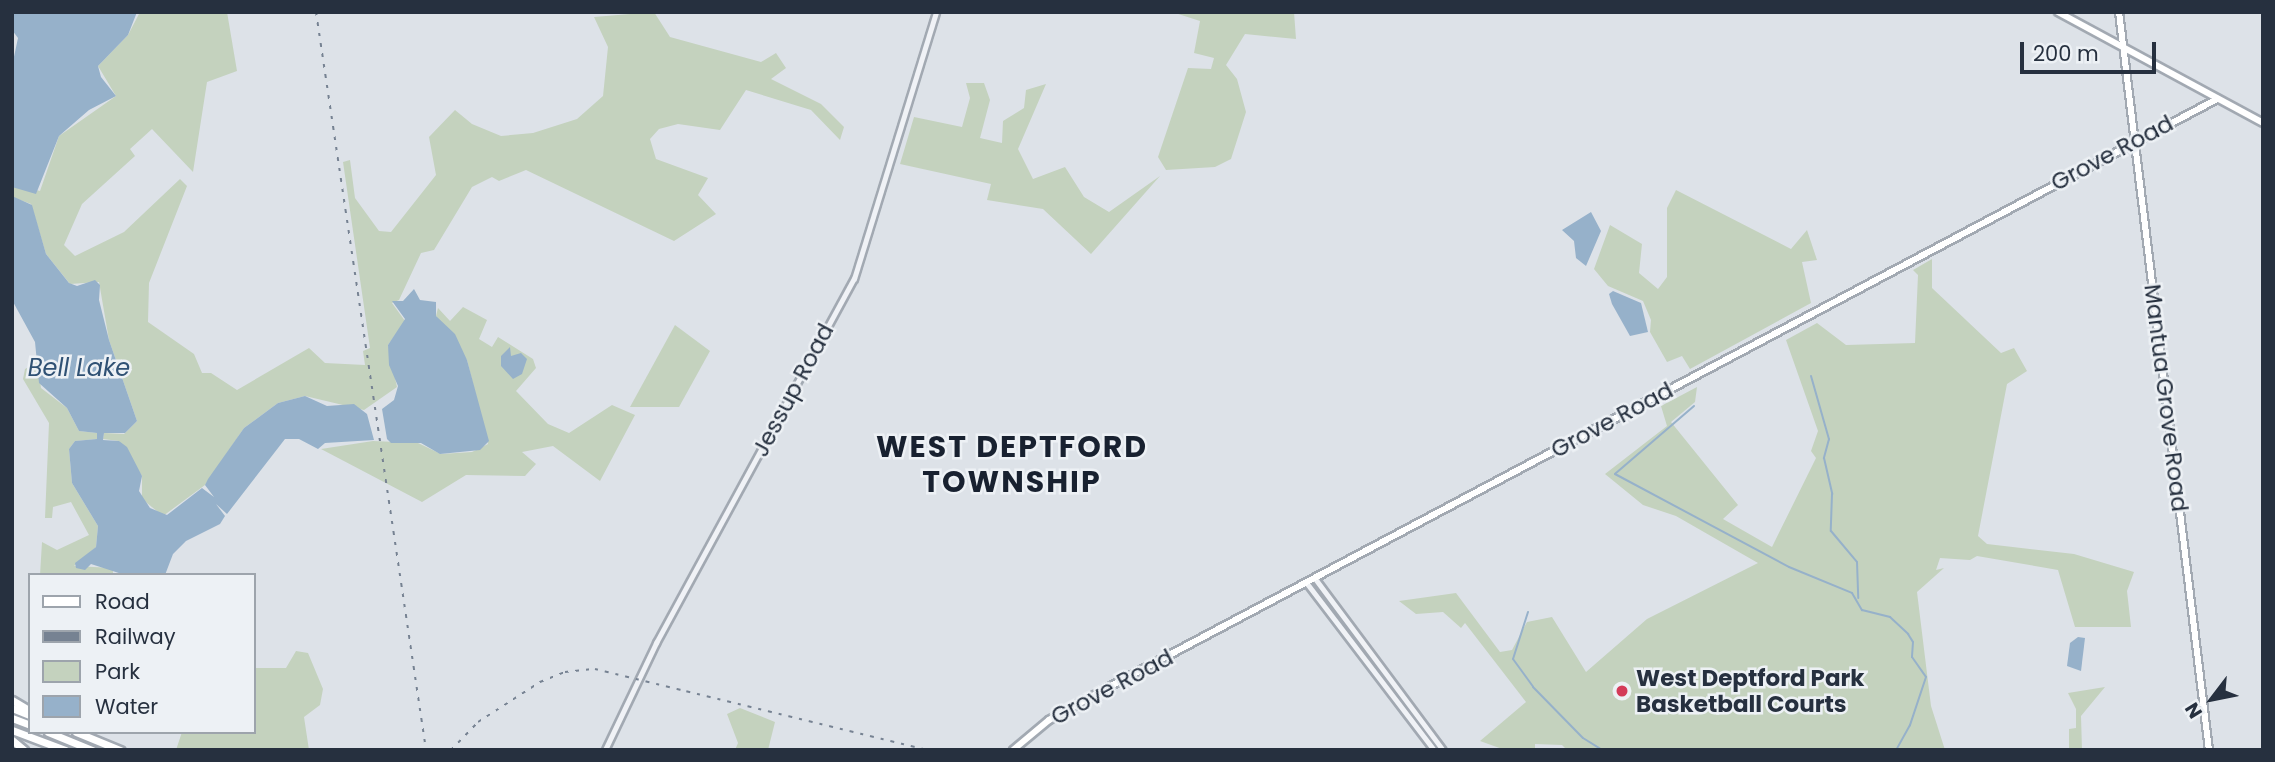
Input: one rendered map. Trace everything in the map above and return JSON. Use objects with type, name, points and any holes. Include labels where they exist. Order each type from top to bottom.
[{"type":"highway","points":[[12,700],[28,712]]},
{"type":"highway","points":[[12,730],[65,750]]},
{"type":"highway","points":[[53,734],[92,750]]},
{"type":"highway","points":[[81,734],[120,750]]},
{"type":"highway","points":[[12,740],[24,750]]},
{"type":"main road","points":[[2058,12],[2263,123]]},
{"type":"main road","name":"Mantua Grove Road","points":[[2119,12],[2209,750]]},
{"type":"main road","name":"Grove Road","points":[[1013,750],[1049,720],[2217,99]]},
{"type":"street","name":"Jessup Road","points":[[605,750],[660,635],[854,279],[936,12]]},
{"type":"street","points":[[1315,578],[1443,750]]},
{"type":"street","points":[[1307,583],[1434,750]]},
{"type":"green space","points":[[140,12],[227,12],[237,71],[207,82],[193,172],[152,129],[130,149],[135,156],[82,204],[64,245],[75,256],[124,232],[180,179],[187,186],[149,283],[148,322],[194,354],[202,373],[211,373],[237,390],[309,348],[325,363],[365,365],[363,351],[370,348],[343,162],[350,160],[355,198],[379,231],[391,232],[436,175],[429,137],[455,110],[472,124],[501,136],[533,133],[577,119],[603,96],[608,47],[594,17],[654,12],[670,37],[761,62],[776,53],[786,68],[771,79],[821,104],[844,127],[840,140],[811,110],[746,90],[720,130],[678,124],[659,129],[650,139],[656,159],[708,178],[698,195],[716,214],[674,241],[526,170],[499,181],[492,177],[472,187],[434,250],[421,253],[399,300],[392,303],[405,321],[388,345],[397,387],[364,410],[305,396],[278,403],[244,428],[205,485],[163,516],[142,499],[142,476],[119,441],[103,439],[104,433],[124,434],[137,421],[109,340],[99,282],[70,284],[46,254],[31,204],[12,197],[12,184],[40,191],[59,136],[116,96],[98,66],[128,35]]},
{"type":"green space","points":[[1172,12],[1294,12],[1296,39],[1245,34],[1226,65],[1237,79],[1246,112],[1231,159],[1215,167],[1166,170],[1158,157],[1188,68],[1211,69],[1214,58],[1194,53],[1200,21]]},
{"type":"green space","points":[[966,83],[984,83],[990,100],[980,138],[1002,143],[1003,121],[1024,108],[1026,90],[1046,84],[1018,149],[1033,179],[1065,167],[1084,197],[1109,212],[1160,176],[1091,254],[1043,209],[987,200],[991,184],[900,164],[914,117],[962,127],[970,98]]},
{"type":"green space","points":[[1676,190],[1791,249],[1807,230],[1817,260],[1802,262],[1811,303],[1690,369],[1682,356],[1667,362],[1650,332],[1651,320],[1643,301],[1608,286],[1594,269],[1610,225],[1642,244],[1639,273],[1658,289],[1667,277],[1667,208]]},
{"type":"green space","points":[[1932,259],[1932,288],[2001,353],[2014,348],[2027,371],[2007,384],[1978,536],[1987,544],[2074,554],[2134,572],[2127,591],[2131,627],[2075,627],[2058,570],[1977,556],[1970,560],[1940,558],[1936,570],[1944,568],[1917,592],[1931,706],[1945,750],[1567,750],[1562,745],[1535,744],[1535,750],[1505,750],[1480,741],[1526,702],[1465,623],[1461,628],[1443,612],[1416,614],[1399,601],[1456,593],[1500,652],[1512,650],[1527,622],[1552,617],[1586,672],[1647,619],[1758,563],[1676,516],[1643,505],[1605,474],[1667,426],[1661,406],[1697,387],[1695,402],[1671,422],[1738,505],[1723,519],[1772,547],[1816,458],[1811,451],[1818,431],[1786,340],[1817,323],[1846,345],[1915,343],[1918,275],[1913,270]]},
{"type":"green space","points":[[463,307],[487,320],[479,339],[492,347],[498,337],[533,359],[536,368],[516,391],[548,424],[569,433],[612,405],[635,415],[600,481],[553,446],[522,452],[536,464],[525,476],[466,475],[422,502],[321,449],[373,441],[418,443],[441,454],[472,452],[488,444],[467,360],[436,316],[438,308],[450,321]]},
{"type":"green space","points":[[675,325],[710,351],[679,407],[630,407]]},
{"type":"green space","points":[[38,362],[41,388],[67,408],[79,431],[97,433],[97,439],[75,441],[69,449],[72,483],[98,526],[96,547],[74,566],[113,568],[113,573],[40,573],[42,542],[57,550],[89,535],[71,502],[53,507],[52,518],[45,518],[49,423],[23,379],[25,369]]},
{"type":"green space","points":[[296,651],[308,653],[323,689],[320,705],[304,717],[309,750],[176,750],[181,734],[256,734],[256,668],[286,668]]},
{"type":"green space","points":[[2105,687],[2081,716],[2082,750],[2069,750],[2069,729],[2076,728],[2076,709],[2068,693]]},
{"type":"green space","points":[[740,708],[775,722],[768,750],[735,750],[738,743],[727,714]]},
{"type":"water","points":[[12,12],[137,12],[128,35],[98,66],[101,77],[116,96],[89,110],[59,136],[36,194],[12,187],[12,66],[18,38],[12,30]]},
{"type":"water","name":"Bell Lake","points":[[12,196],[32,205],[46,254],[69,283],[77,286],[95,280],[100,285],[99,300],[109,340],[137,421],[125,433],[104,433],[103,440],[119,441],[127,447],[142,476],[139,491],[150,508],[167,515],[202,488],[214,497],[205,485],[208,479],[244,428],[278,403],[305,396],[327,406],[354,404],[367,414],[374,440],[325,443],[318,449],[299,439],[285,439],[227,514],[216,504],[225,516],[220,524],[186,541],[173,554],[166,573],[119,573],[91,564],[85,570],[76,568],[75,563],[96,547],[98,526],[72,483],[69,449],[75,441],[97,439],[97,433],[79,431],[67,408],[39,383],[35,342],[12,300]]},
{"type":"water","points":[[1591,212],[1601,231],[1586,266],[1576,258],[1574,241],[1562,230]]},
{"type":"water","points":[[414,289],[420,300],[436,302],[436,316],[455,334],[467,360],[489,441],[480,450],[440,454],[421,443],[391,443],[387,439],[382,409],[394,400],[398,386],[389,365],[388,345],[405,319],[392,301],[403,301]]},
{"type":"water","points":[[1613,291],[1641,303],[1648,332],[1630,336],[1612,304],[1609,294]]},
{"type":"water","points":[[510,347],[511,356],[521,353],[527,359],[522,374],[513,379],[501,366],[501,356]]},
{"type":"water","points":[[2078,637],[2085,638],[2081,671],[2067,666],[2070,643]]},
{"type":"waterway","points":[[1811,376],[1829,439],[1824,458],[1832,494],[1831,531],[1857,562],[1858,598]]},
{"type":"waterway","points":[[1694,406],[1615,474],[1789,567],[1852,593],[1862,610],[1890,617],[1908,634],[1913,642],[1912,657],[1926,677],[1910,725],[1896,750]]},
{"type":"waterway","points":[[1528,612],[1513,659],[1533,687],[1583,738],[1602,750]]},
{"type":"railway","points":[[316,12],[426,750]]},
{"type":"railway","points":[[451,750],[478,722],[540,682],[565,672],[595,669],[927,750]]},
{"type":"place","name":"West Deptford Park Basketball Courts","points":[[1622,691]]},
{"type":"district","name":"WEST DEPTFORD TOWNSHIP","points":[[1012,464]]}]
